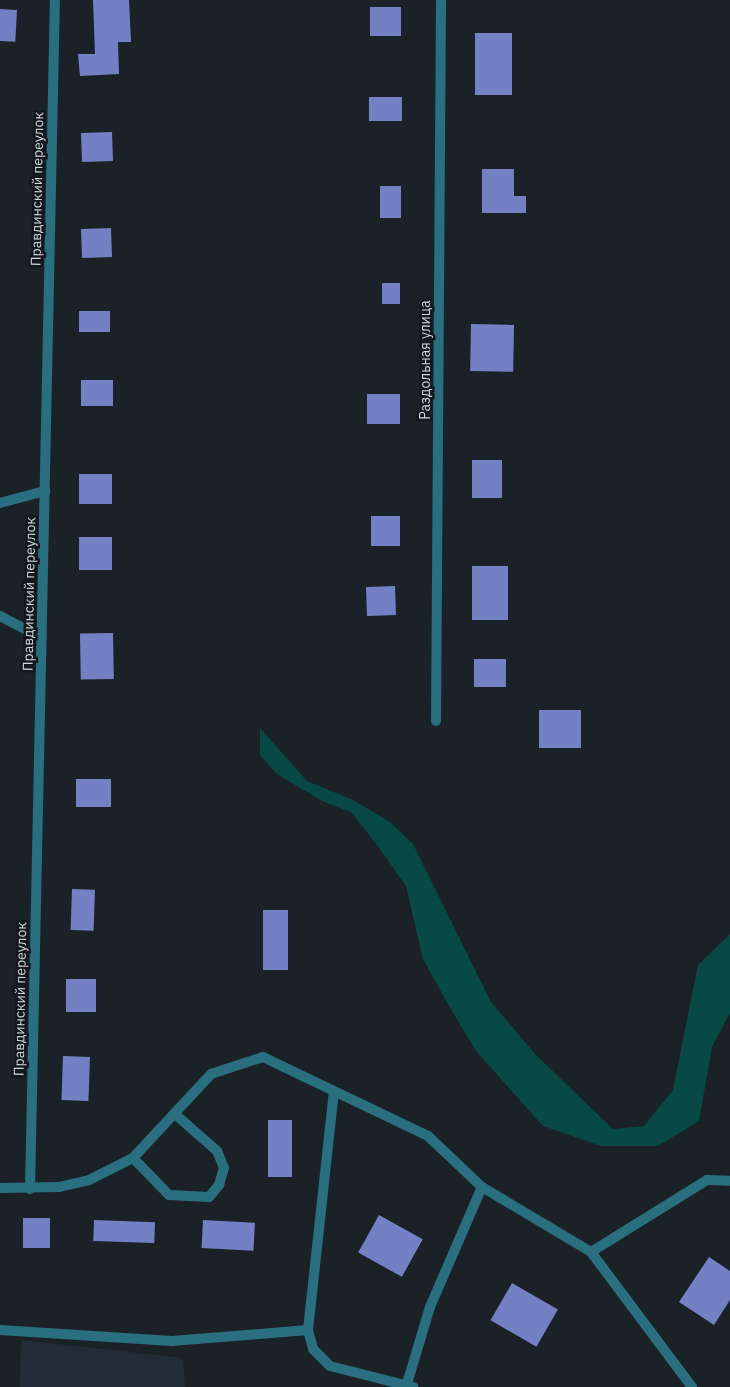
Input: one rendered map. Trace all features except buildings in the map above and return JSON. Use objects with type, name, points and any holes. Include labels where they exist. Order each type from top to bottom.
[{"type":"street","name":"Правдинский переулок","points":[[30,1189],[55,0]]},
{"type":"street","name":"Раздольная улица","points":[[436,721],[441,0]]},
{"type":"street","points":[[0,503],[44,491]]},
{"type":"street","points":[[0,616],[42,638]]},
{"type":"street","points":[[0,1188],[30,1189],[89,1180],[133,1158],[211,1074],[263,1057],[428,1136],[482,1187],[591,1252],[692,1387]]},
{"type":"street","points":[[334,1091],[308,1330],[313,1349],[330,1366],[408,1386],[430,1307],[482,1187]]},
{"type":"street","points":[[133,1158],[169,1195],[208,1197],[219,1185],[224,1168],[217,1151],[175,1114]]},
{"type":"street","points":[[591,1252],[707,1180],[730,1181]]},
{"type":"street","points":[[0,1330],[172,1341],[308,1330]]},
{"type":"shaded area","points":[[260,728],[307,781],[353,800],[390,822],[413,844],[491,1002],[535,1054],[613,1129],[644,1126],[673,1090],[698,965],[730,934],[730,1013],[712,1047],[699,1121],[658,1146],[601,1146],[543,1126],[476,1051],[449,1006],[423,959],[406,886],[377,845],[351,812],[322,801],[277,774],[260,755]]},
{"type":"shaded area","points":[[21,1340],[183,1358],[185,1387],[20,1387]]}]
